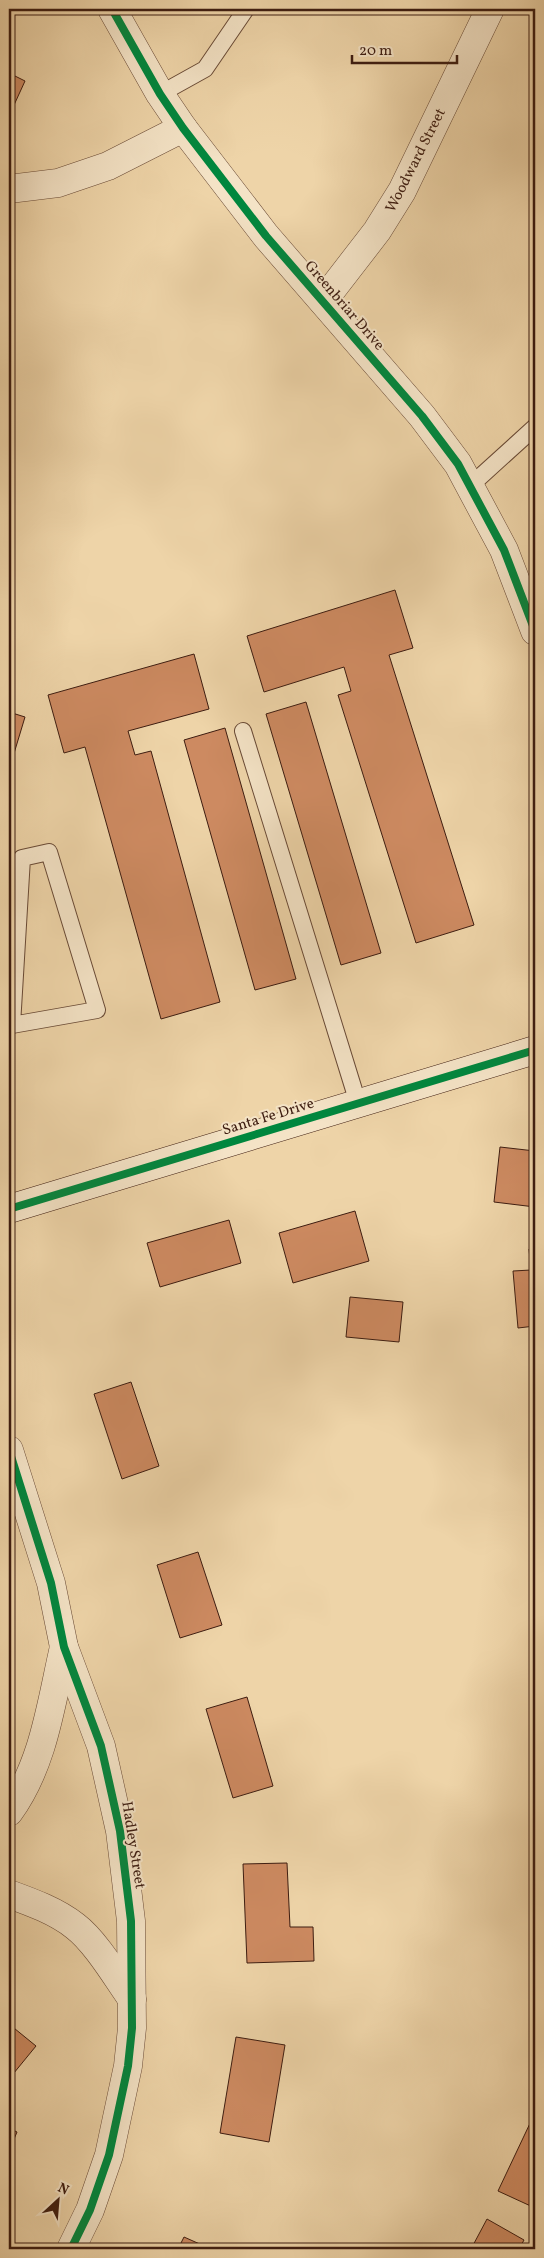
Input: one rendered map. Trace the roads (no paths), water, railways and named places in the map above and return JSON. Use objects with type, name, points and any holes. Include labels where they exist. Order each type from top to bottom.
[{"type":"street","name":"Greenbriar Drive","points":[[112,9],[160,94],[183,128],[266,236],[422,416],[458,464],[504,550],[535,631]]},
{"type":"street","name":"Woodward Street","points":[[323,301],[377,231],[402,191],[490,9]]},
{"type":"street","points":[[9,189],[58,183],[108,166],[183,128]]},
{"type":"street","name":"Santa Fe Drive","points":[[9,1209],[535,1050]]},
{"type":"street","name":"Hadley Street","points":[[9,1450],[51,1583],[64,1647],[101,1746],[120,1831],[131,1922],[132,2028],[128,2066],[109,2155],[90,2210],[71,2249]]},
{"type":"street","points":[[9,1812],[16,1802],[40,1751],[64,1647]]},
{"type":"street","points":[[9,1894],[33,1903],[75,1926],[99,1952],[132,1999]]},
{"type":"lane","points":[[160,94],[205,69],[246,9]]},
{"type":"lane","points":[[470,486],[535,427]]},
{"type":"lane","points":[[243,731],[358,1103]]},
{"type":"lane","points":[[49,852],[97,1010],[10,1025],[22,858],[49,852]]}]
